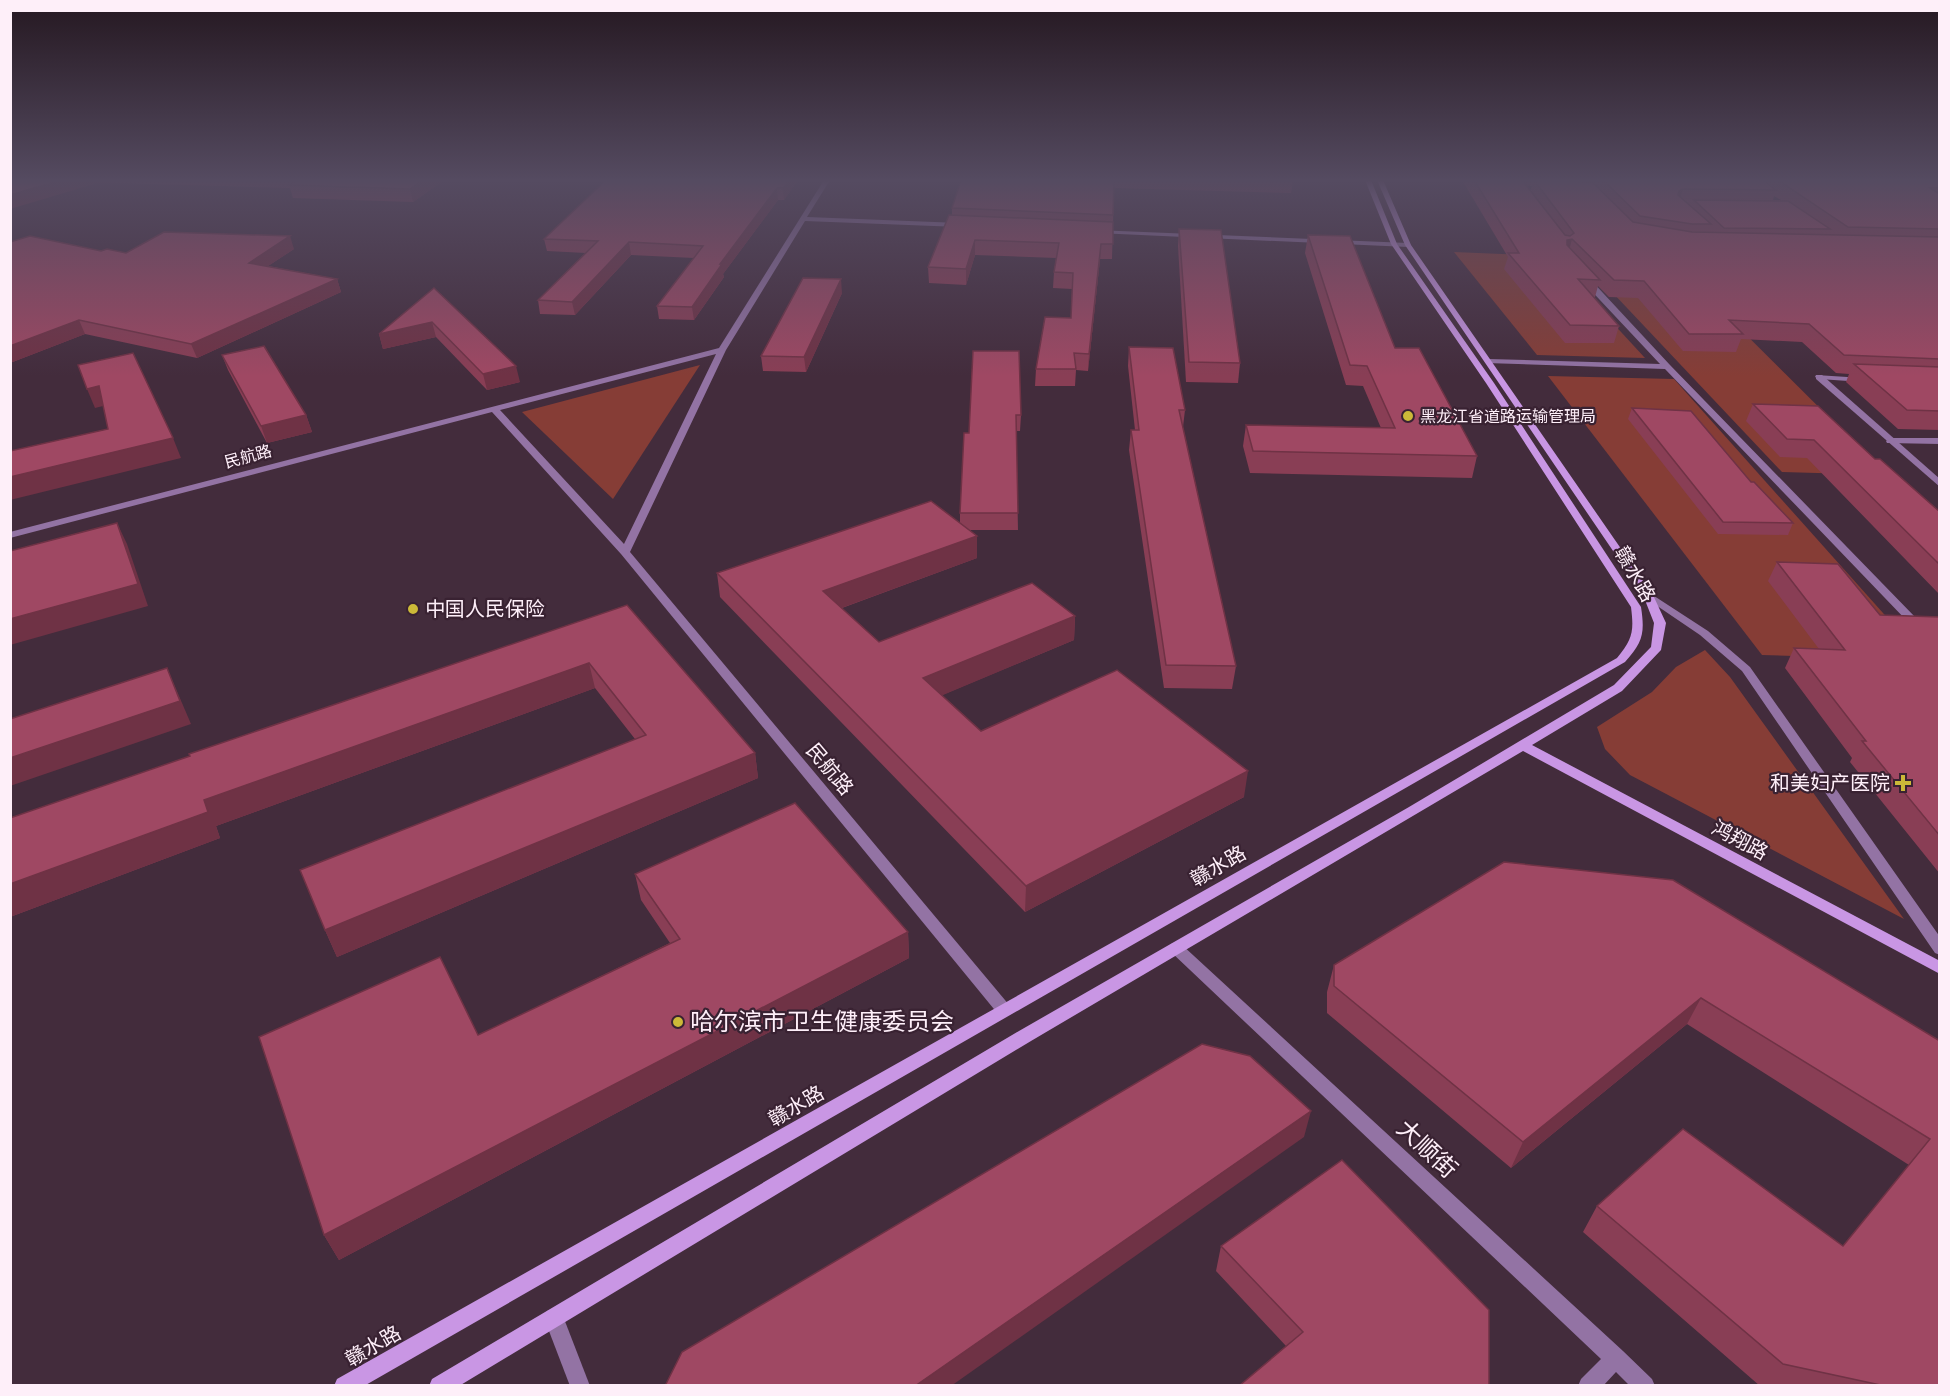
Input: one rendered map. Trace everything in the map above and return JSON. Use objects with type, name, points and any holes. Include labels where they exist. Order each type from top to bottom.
[{"type":"main road","name":"赣水路","points":[[439,1386],[1015,1042],[1618,688],[1657,648],[1660,623],[1648,595],[1489,361],[1402,245]]},
{"type":"main road","name":"赣水路","points":[[344,1386],[1621,660],[1637,643],[1639,623],[1636,607],[1402,245]]},
{"type":"main road","name":"鸿翔路","points":[[1522,745],[1940,968]]},
{"type":"street","points":[[625,552],[722,350],[786,245]]},
{"type":"street","points":[[1581,275],[1912,620]]},
{"type":"street","name":"民航路","points":[[10,535],[722,350]]},
{"type":"street","points":[[1489,361],[1667,367]]},
{"type":"street","points":[[1873,380],[1819,377],[1940,484]]},
{"type":"street","name":"民航路","points":[[495,409],[625,552],[1004,1010]]},
{"type":"street","points":[[1890,441],[1940,441]]},
{"type":"street","name":"赣水路","points":[[1648,595],[1704,633],[1746,669],[1940,949]]},
{"type":"street","name":"大顺街","points":[[1176,948],[1645,1386]]},
{"type":"street","points":[[554,1318],[580,1386]]},
{"type":"street","points":[[1587,1386],[1616,1358]]},
{"type":"shaded area","points":[[1454,252],[1551,256],[1645,358],[1537,355]]},
{"type":"shaded area","points":[[1578,256],[1670,259],[1887,475],[1782,472]]},
{"type":"shaded area","points":[[700,365],[613,499],[522,412]]},
{"type":"shaded area","points":[[1548,376],[1674,379],[1925,660],[1762,655]]},
{"type":"shaded area","points":[[1705,650],[1730,677],[1904,919],[1630,775],[1605,749],[1597,727],[1652,692],[1676,667]]},
{"type":"building","points":[[10,245],[73,245],[126,253],[140,245],[276,245],[249,263],[337,279],[191,344],[79,320],[10,346]]},
{"type":"building","points":[[594,245],[626,245],[572,302],[538,300]]},
{"type":"building","points":[[687,245],[734,245],[692,307],[657,306],[703,246]]},
{"type":"building","points":[[937,245],[973,245],[966,269],[928,267]]},
{"type":"building","points":[[1059,245],[1101,245],[1089,354],[1074,353],[1076,369],[1036,369],[1045,317],[1071,318],[1073,273],[1054,272]]},
{"type":"building","points":[[1180,245],[1223,245],[1240,363],[1189,362]]},
{"type":"building","points":[[1311,245],[1354,245],[1395,348],[1419,348],[1477,456],[1253,451],[1246,425],[1395,428],[1367,366],[1350,365]]},
{"type":"building","points":[[1514,245],[1567,245],[1600,280],[1578,279],[1619,326],[1570,325],[1508,253],[1519,253]]},
{"type":"building","points":[[1578,245],[1940,245],[1940,359],[1844,355],[1809,324],[1729,320],[1743,334],[1689,334],[1644,281],[1614,280]]},
{"type":"building","points":[[803,278],[841,279],[804,357],[761,356]]},
{"type":"building","points":[[434,288],[516,366],[483,374],[432,322],[379,334]]},
{"type":"building","points":[[264,346],[306,415],[261,426],[222,355]]},
{"type":"building","points":[[1129,347],[1173,348],[1185,410],[1179,410],[1236,666],[1166,665],[1131,430],[1139,430]]},
{"type":"building","points":[[973,351],[1019,351],[1021,415],[1016,415],[1018,513],[960,513],[964,433],[969,433]]},
{"type":"building","points":[[133,353],[173,438],[10,477],[10,451],[108,429],[99,386],[87,389],[78,365]]},
{"type":"building","points":[[1854,364],[1940,367],[1940,411],[1907,410]]},
{"type":"building","points":[[1753,404],[1818,406],[1875,459],[1880,459],[1940,512],[1940,565],[1814,440],[1787,439]]},
{"type":"building","points":[[1632,408],[1691,411],[1751,482],[1754,482],[1793,523],[1723,522]]},
{"type":"building","points":[[931,501],[977,536],[823,591],[879,642],[1032,583],[1075,616],[923,678],[981,731],[1117,670],[1248,771],[1026,886],[717,573]]},
{"type":"building","points":[[117,523],[138,584],[10,619],[10,551]]},
{"type":"building","points":[[1777,562],[1838,564],[1880,615],[1940,617],[1940,836],[1862,741],[1866,741],[1794,648],[1845,650]]},
{"type":"building","points":[[627,605],[755,753],[325,930],[300,870],[646,735],[589,663],[204,800],[208,812],[10,884],[10,818],[190,756],[189,754]]},
{"type":"building","points":[[167,668],[180,701],[10,758],[10,719]]},
{"type":"building","name":"哈尔滨市卫生健康委员会","points":[[795,803],[908,932],[324,1235],[259,1037],[440,957],[478,1035],[680,939],[635,874]]},
{"type":"building","points":[[1504,862],[1673,880],[1940,1041],[1940,1386],[1885,1386],[1783,1364],[1597,1206],[1683,1129],[1843,1246],[1930,1139],[1701,998],[1523,1142],[1334,986],[1334,965]]},
{"type":"building","points":[[1202,1044],[1250,1056],[1311,1111],[915,1386],[665,1386],[682,1352]]},
{"type":"building","points":[[1342,1160],[1489,1310],[1489,1384],[1487,1386],[1239,1386],[1303,1332],[1221,1246]]},
{"type":"place","name":"黑龙江省道路运输管理局","points":[[1408,416]]},
{"type":"place","name":"中国人民保险","points":[[413,609]]},
{"type":"place","name":"和美妇产医院","points":[[1903,783]]},
{"type":"place","name":"哈尔滨市卫生健康委员会","points":[[678,1022]]}]
